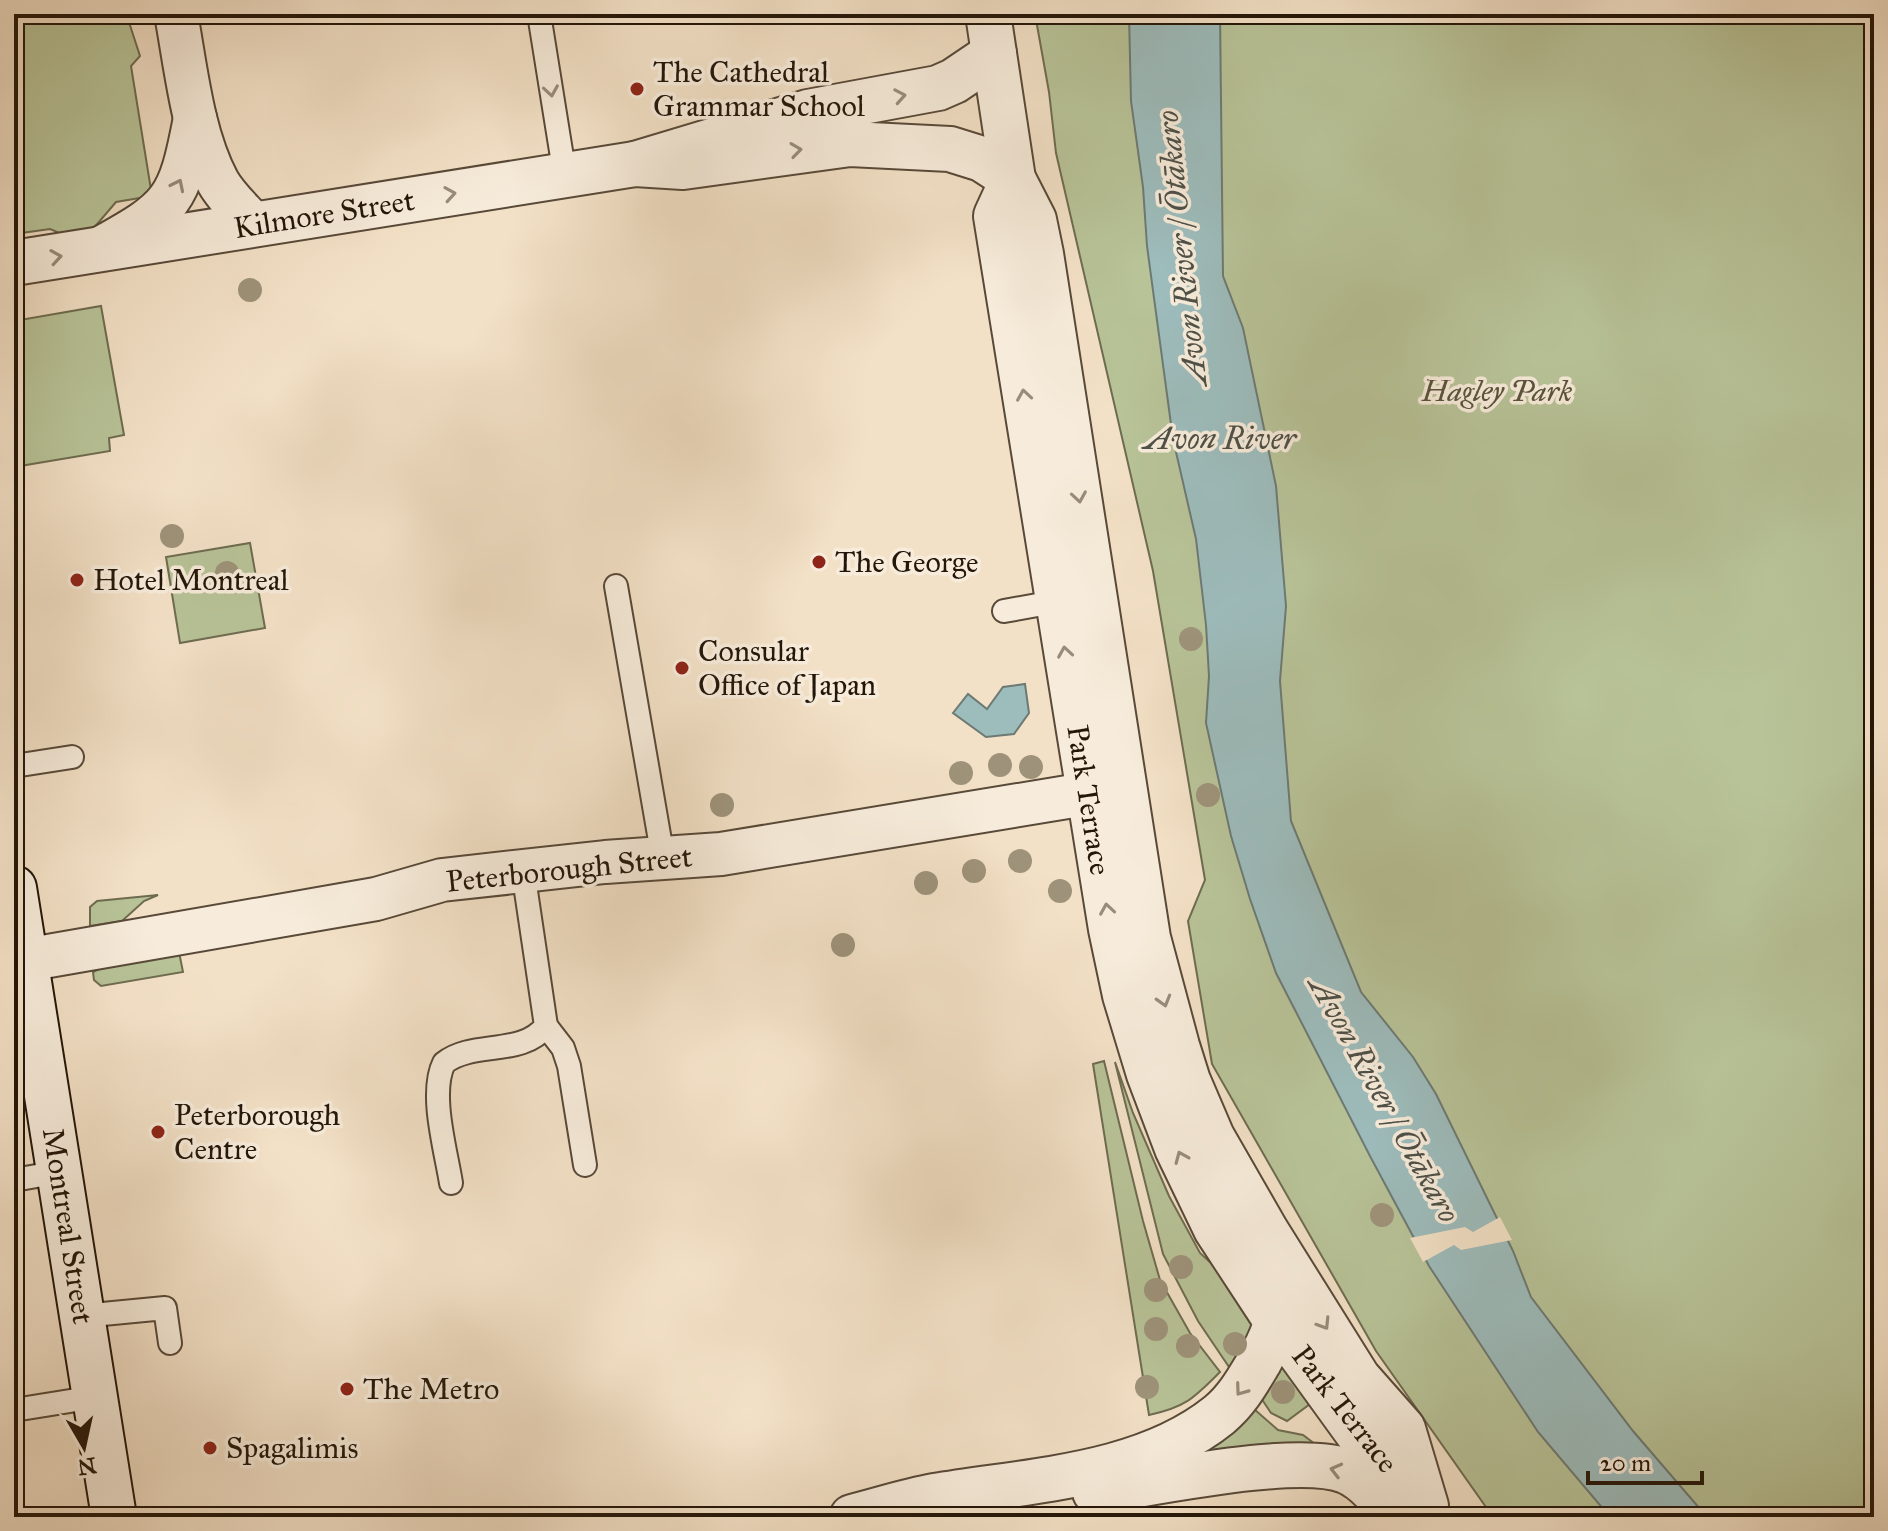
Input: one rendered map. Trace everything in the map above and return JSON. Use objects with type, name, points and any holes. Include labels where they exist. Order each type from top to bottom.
[{"type":"street","points":[[176,14],[195,117],[219,183],[254,225]]},
{"type":"street","points":[[991,34],[1013,179]]},
{"type":"street","name":"Kilmore Street","points":[[14,263],[635,164],[808,112],[938,88],[954,81],[991,34]]},
{"type":"street","points":[[98,250],[133,231],[163,209],[175,193],[187,162],[195,117]]},
{"type":"street","name":"Kilmore Street","points":[[635,164],[683,167],[818,147],[873,144],[950,149],[982,159],[1013,179]]},
{"type":"street","name":"Park Terrace","points":[[1013,179],[1034,220],[1041,254],[1076,598]]},
{"type":"street","name":"Park Terrace","points":[[1013,179],[996,216],[1076,598],[1107,790],[1119,969],[1149,1074],[1203,1205],[1277,1321],[1418,1513]]},
{"type":"street","name":"Park Terrace","points":[[1107,790],[1188,1081],[1212,1137],[1266,1231],[1358,1378],[1403,1429],[1418,1513]]},
{"type":"street","name":"Peterborough Street","points":[[20,961],[376,899],[442,880],[721,854],[1107,790]]},
{"type":"street","name":"Montreal Street","points":[[14,888],[20,961],[59,1172],[114,1517]]},
{"type":"street","points":[[852,1517],[931,1497],[1124,1462],[1198,1430],[1221,1413],[1243,1390],[1267,1347],[1280,1303],[1275,1277],[1220,1183],[1212,1137]]},
{"type":"street","points":[[921,1517],[1249,1469],[1297,1466],[1331,1467],[1348,1472],[1418,1513]]},
{"type":"lane","points":[[539,14],[565,176]]},
{"type":"lane","points":[[616,586],[663,858]]},
{"type":"lane","points":[[1004,611],[1076,598]]},
{"type":"lane","points":[[14,766],[72,757]]},
{"type":"lane","points":[[523,871],[546,1026],[563,1048],[569,1066],[585,1165]]},
{"type":"lane","points":[[451,1183],[438,1082],[444,1063],[463,1051],[523,1041],[546,1026]]},
{"type":"lane","points":[[14,1180],[59,1172]]},
{"type":"lane","points":[[82,1316],[165,1308],[170,1343]]},
{"type":"lane","points":[[14,1410],[95,1397]]},
{"type":"green space","points":[[14,14],[129,14],[127,16],[140,56],[131,66],[152,196],[116,202],[93,229],[74,239],[50,229],[14,234]]},
{"type":"green space","name":"Hagley Park","points":[[1035,14],[1874,14],[1874,1517],[1493,1517],[1376,1351],[1212,1064],[1188,921],[1205,880],[1153,571],[1056,153]]},
{"type":"green space","points":[[101,306],[124,435],[109,438],[110,451],[14,467],[14,321]]},
{"type":"green space","points":[[250,543],[265,628],[180,643],[166,557]]},
{"type":"green space","points":[[158,895],[144,901],[122,921],[90,926],[90,907],[97,901]]},
{"type":"green space","points":[[179,952],[183,972],[101,986],[94,980],[93,972],[111,963]]},
{"type":"green space","points":[[1104,1061],[1160,1280],[1190,1333],[1220,1372],[1189,1400],[1172,1409],[1149,1415],[1093,1064]]},
{"type":"green space","points":[[1115,1062],[1169,1196],[1200,1253],[1225,1276],[1253,1319],[1253,1339],[1242,1366],[1229,1367],[1198,1321],[1163,1254]]},
{"type":"green space","points":[[1280,1360],[1314,1401],[1287,1421],[1271,1413],[1261,1398]]},
{"type":"green space","points":[[1254,1409],[1278,1430],[1303,1435],[1315,1444],[1153,1467]]},
{"type":"water","name":"Avon River","points":[[1129,14],[1220,14],[1223,276],[1243,328],[1276,486],[1286,606],[1280,681],[1291,821],[1361,992],[1413,1057],[1436,1094],[1513,1251],[1531,1297],[1633,1431],[1707,1517],[1610,1517],[1538,1432],[1429,1266],[1276,973],[1231,836],[1206,723],[1209,676],[1206,625],[1196,539],[1173,439],[1147,246],[1143,187],[1131,101]]},
{"type":"water","points":[[1025,684],[1029,713],[1014,734],[986,737],[953,713],[968,694],[987,709],[1003,687]]},
{"type":"pier","points":[[1500,1217],[1512,1240],[1461,1250],[1454,1245],[1423,1262],[1410,1238],[1465,1227],[1473,1232]]},
{"type":"place","name":"The Cathedral Grammar School","points":[[637,89]]},
{"type":"place","name":"The George","points":[[819,562]]},
{"type":"place","name":"Hotel Montreal","points":[[77,580]]},
{"type":"place","name":"Consular Office of Japan","points":[[682,668]]},
{"type":"place","name":"Peterborough Centre","points":[[158,1132]]},
{"type":"place","name":"The Metro","points":[[347,1389]]},
{"type":"place","name":"Spagalimis","points":[[210,1448]]},
{"type":"water label","name":"Avon River / Ōtākaro","points":[[1181,248]]},
{"type":"water label","name":"Avon River / Ōtākaro","points":[[1385,1099]]}]
